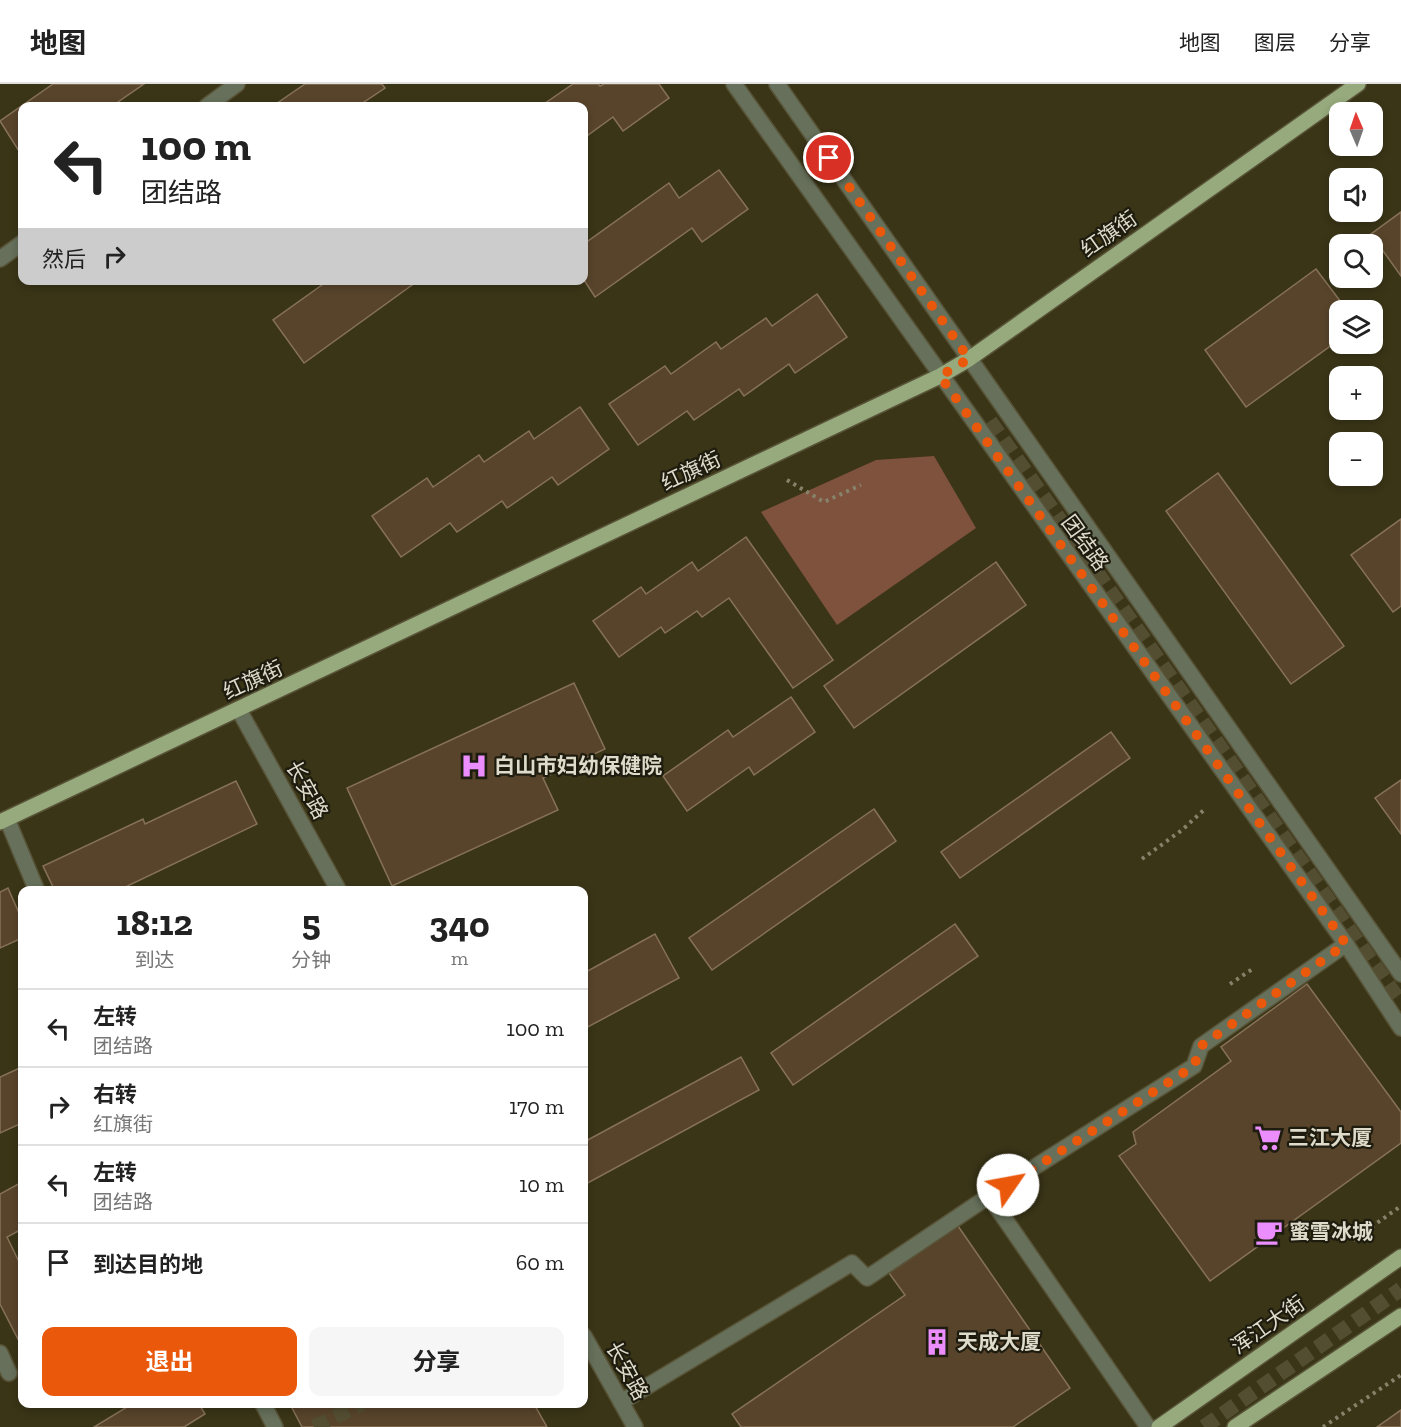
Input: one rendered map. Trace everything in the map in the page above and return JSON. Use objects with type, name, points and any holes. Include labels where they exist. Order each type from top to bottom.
[{"type":"main road","name":"红旗街","points":[[3,820],[940,376],[969,359],[1358,84]]},
{"type":"main road","name":"浑江大街","points":[[1159,1427],[1401,1257]]},
{"type":"main road","points":[[1235,1427],[1401,1316]]},
{"type":"street","points":[[212,102],[237,84]]},
{"type":"street","name":"团结路","points":[[734,84],[1346,944],[1401,1028]]},
{"type":"street","name":"团结路","points":[[777,84],[1401,974]]},
{"type":"street","points":[[0,259],[18,246]]},
{"type":"street","name":"长安路","points":[[239,710],[336,886]]},
{"type":"street","points":[[3,820],[35,886]]},
{"type":"street","points":[[621,1402],[852,1263],[867,1278],[989,1196],[1194,1066],[1201,1046],[1346,944]]},
{"type":"street","points":[[989,1196],[1148,1427]]},
{"type":"street","name":"长安路","points":[[588,1343],[635,1427]]},
{"type":"street","points":[[0,1353],[9,1372]]},
{"type":"street","points":[[265,1408],[275,1427]]},
{"type":"path","points":[[787,480],[824,501],[861,484]]},
{"type":"path","points":[[1142,859],[1182,830],[1206,808]]},
{"type":"path","points":[[1230,984],[1254,968]]},
{"type":"path","points":[[1353,1240],[1401,1206]]},
{"type":"path","points":[[1323,1427],[1401,1375]]},
{"type":"shaded area","points":[[934,456],[976,528],[837,625],[761,512],[876,460]]},
{"type":"building","points":[[53,84],[144,84],[118,102],[27,102]]},
{"type":"building","points":[[305,84],[382,84],[385,88],[364,102],[279,102]]},
{"type":"building","points":[[573,84],[598,84],[600,86],[604,84],[659,84],[669,98],[623,131],[613,117],[588,135],[588,102],[547,102]]},
{"type":"building","points":[[18,108],[18,150],[0,121]]},
{"type":"building","points":[[719,170],[748,209],[702,242],[692,228],[595,297],[587,285],[588,241],[669,183],[679,198]]},
{"type":"building","points":[[1401,212],[1401,276],[1383,251],[1383,234],[1371,234]]},
{"type":"building","points":[[1316,269],[1339,300],[1329,300],[1329,347],[1246,407],[1205,350]]},
{"type":"building","points":[[322,285],[412,285],[304,363],[273,320]]},
{"type":"building","points":[[817,294],[847,337],[795,373],[789,364],[744,396],[739,389],[694,420],[687,411],[638,445],[609,404],[665,366],[671,374],[716,342],[721,349],[766,318],[772,326]]},
{"type":"building","points":[[580,407],[609,449],[558,485],[552,477],[507,508],[502,501],[457,532],[450,523],[401,557],[372,516],[427,478],[433,487],[479,455],[484,462],[529,431],[534,439]]},
{"type":"building","points":[[1218,473],[1344,646],[1291,684],[1166,511]]},
{"type":"building","points":[[1401,519],[1401,606],[1393,612],[1351,555]]},
{"type":"building","points":[[746,537],[833,660],[793,688],[729,598],[702,617],[697,611],[665,633],[661,627],[619,657],[593,621],[641,587],[646,594],[692,562],[698,571]]},
{"type":"building","points":[[996,562],[1026,605],[854,728],[824,686]]},
{"type":"building","points":[[574,683],[605,749],[543,778],[558,810],[392,886],[347,788]]},
{"type":"building","points":[[791,697],[815,732],[754,775],[749,767],[687,811],[663,776],[728,730],[733,737]]},
{"type":"building","points":[[1111,732],[1130,758],[960,878],[941,852]]},
{"type":"building","points":[[1401,780],[1401,834],[1375,798]]},
{"type":"building","points":[[236,781],[257,824],[127,886],[53,886],[43,866],[143,819],[145,824]]},
{"type":"building","points":[[874,809],[896,841],[712,970],[689,938]]},
{"type":"building","points":[[8,888],[18,911],[18,940],[0,948],[0,892]]},
{"type":"building","points":[[955,924],[978,956],[793,1085],[771,1053]]},
{"type":"building","points":[[655,934],[679,978],[588,1027],[588,971]]},
{"type":"building","name":"三江大厦","points":[[1307,984],[1401,1112],[1401,1143],[1210,1281],[1119,1156],[1136,1144],[1133,1132],[1231,1061],[1221,1047]]},
{"type":"building","points":[[741,1057],[759,1090],[588,1183],[588,1140]]},
{"type":"building","points":[[18,1069],[18,1125],[0,1133],[0,1077]]},
{"type":"building","points":[[18,1184],[18,1231],[7,1237],[18,1260],[18,1339],[0,1304],[0,1194]]},
{"type":"building","name":"天成大厦","points":[[958,1226],[1070,1388],[1013,1427],[741,1427],[732,1414],[905,1295],[889,1273]]},
{"type":"building","points":[[125,1408],[201,1408],[205,1414],[184,1427],[94,1427]]},
{"type":"building","points":[[292,1408],[536,1408],[547,1427],[302,1427]]},
{"type":"building","points":[[1401,1410],[1401,1427],[1377,1427]]},
{"type":"tunnel","points":[[990,421],[1401,1003]]},
{"type":"tunnel","points":[[1204,1427],[1401,1289]]},
{"type":"tunnel","points":[[314,1427],[354,1408]]},
{"type":"place","name":"白山市妇幼保健院","points":[[474,766]]},
{"type":"place","name":"三江大厦","points":[[1268,1138]]},
{"type":"place","name":"蜜雪冰城","points":[[1269,1232]]},
{"type":"place","name":"天成大厦","points":[[937,1342]]},
{"type":"route","points":[[829,158],[969,359],[940,376],[1346,944],[1201,1046],[1194,1066],[1008,1185]]}]
